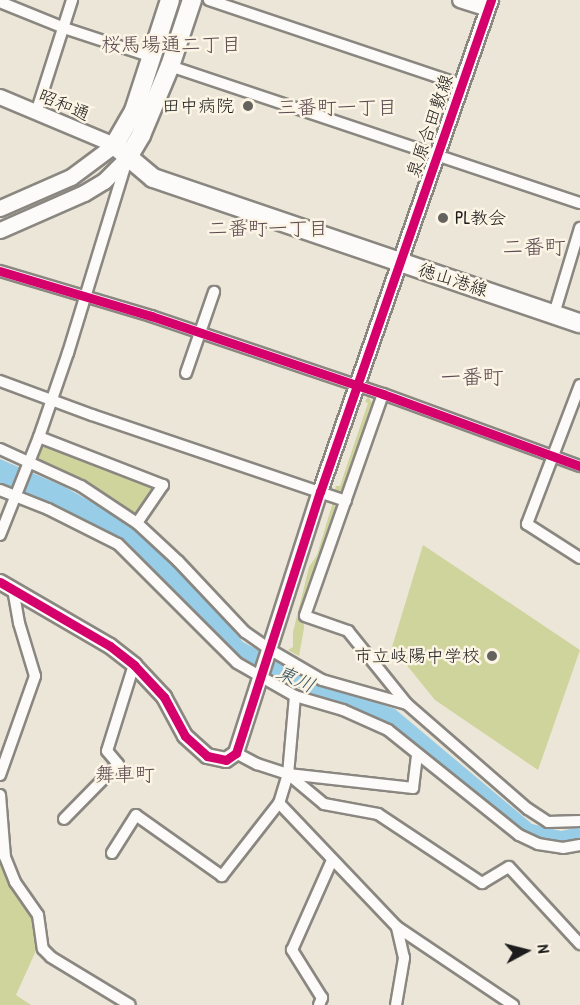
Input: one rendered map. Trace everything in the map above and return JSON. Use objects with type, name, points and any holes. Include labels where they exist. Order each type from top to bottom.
[{"type":"main road","points":[[0,230],[84,194],[104,181],[121,151],[170,0]]},
{"type":"main road","points":[[0,208],[71,177],[121,151],[141,135],[170,66],[192,0]]},
{"type":"main road","name":"徳山港線","points":[[121,151],[153,178],[580,323]]},
{"type":"street","points":[[36,113],[72,0]]},
{"type":"street","points":[[209,0],[462,85]]},
{"type":"street","points":[[460,0],[489,4]]},
{"type":"street","points":[[0,2],[64,28],[152,57]]},
{"type":"street","name":"泉原合田敷線","points":[[236,753],[320,492],[489,4]]},
{"type":"street","points":[[170,66],[580,203]]},
{"type":"street","name":"昭和通","points":[[0,97],[121,151]]},
{"type":"street","points":[[0,533],[30,462],[86,296],[121,151]]},
{"type":"street","points":[[554,314],[580,228]]},
{"type":"street","points":[[0,271],[200,332],[358,385],[580,466]]},
{"type":"street","points":[[186,373],[214,292]]},
{"type":"street","points":[[0,381],[346,501]]},
{"type":"street","points":[[580,385],[526,524],[580,558]]},
{"type":"street","points":[[383,394],[305,615],[348,631],[407,704],[528,809],[548,822],[580,820]]},
{"type":"street","points":[[39,437],[163,485],[137,523]]},
{"type":"street","points":[[0,449],[81,486],[137,523],[178,561],[245,632],[269,649],[322,680],[407,704]]},
{"type":"street","points":[[0,490],[15,498],[48,509],[118,544],[135,558],[237,663],[295,696],[343,710],[388,730],[519,835],[538,844],[563,848],[580,845]]},
{"type":"street","points":[[7,585],[111,646],[134,665],[164,697],[185,736],[207,756],[226,760],[236,753],[257,764],[288,774],[413,789],[417,754]]},
{"type":"street","points":[[0,775],[35,676],[7,585]]},
{"type":"street","points":[[64,819],[118,764],[107,751],[134,665]]},
{"type":"street","points":[[112,853],[136,815],[222,876],[279,803],[288,774],[295,696]]},
{"type":"street","points":[[288,774],[324,804],[378,814],[482,883],[509,867],[580,944]]},
{"type":"street","points":[[0,795],[4,857],[15,882],[38,915],[43,949],[51,957],[130,1005]]},
{"type":"street","points":[[279,803],[397,927],[513,1005]]},
{"type":"street","points":[[319,1005],[322,998],[292,950],[332,860]]},
{"type":"street","points":[[396,1005],[404,958],[397,927]]},
{"type":"green space","points":[[368,396],[372,403],[344,487],[340,494],[334,493],[336,486],[340,486],[368,403],[365,402]]},
{"type":"green space","points":[[43,442],[159,488],[136,519],[35,462]]},
{"type":"green space","points":[[333,502],[336,510],[303,605],[304,628],[299,656],[288,650],[293,647],[293,632],[309,567],[317,555]]},
{"type":"green space","points":[[423,545],[580,650],[538,770],[435,700],[392,647]]},
{"type":"green space","points":[[0,833],[3,862],[36,917],[38,946],[16,995],[31,1005],[0,1005]]},
{"type":"water","name":"東川","points":[[0,459],[65,487],[140,530],[191,582],[243,642],[320,684],[395,709],[532,824],[561,831],[580,827],[580,839],[565,842],[534,837],[456,781],[387,724],[289,684],[229,650],[126,541],[49,503],[0,485]]},
{"type":"cycle path","points":[[0,582],[110,646],[134,665],[164,697],[185,736],[207,756],[226,760],[236,753],[320,492],[491,0]]},
{"type":"cycle path","points":[[0,271],[151,316],[383,394],[580,466]]},
{"type":"place","name":"田中病院","points":[[248,106]]},
{"type":"place","name":"PL教会","points":[[443,218]]},
{"type":"place","name":"市立岐陽中学校","points":[[492,656]]},
{"type":"district","name":"桜馬場通二丁目","points":[[171,43]]},
{"type":"district","name":"三番町一丁目","points":[[337,106]]},
{"type":"district","name":"二番町一丁目","points":[[268,227]]},
{"type":"district","name":"二番町","points":[[534,247]]},
{"type":"district","name":"一番町","points":[[472,377]]},
{"type":"district","name":"舞車町","points":[[125,773]]}]
